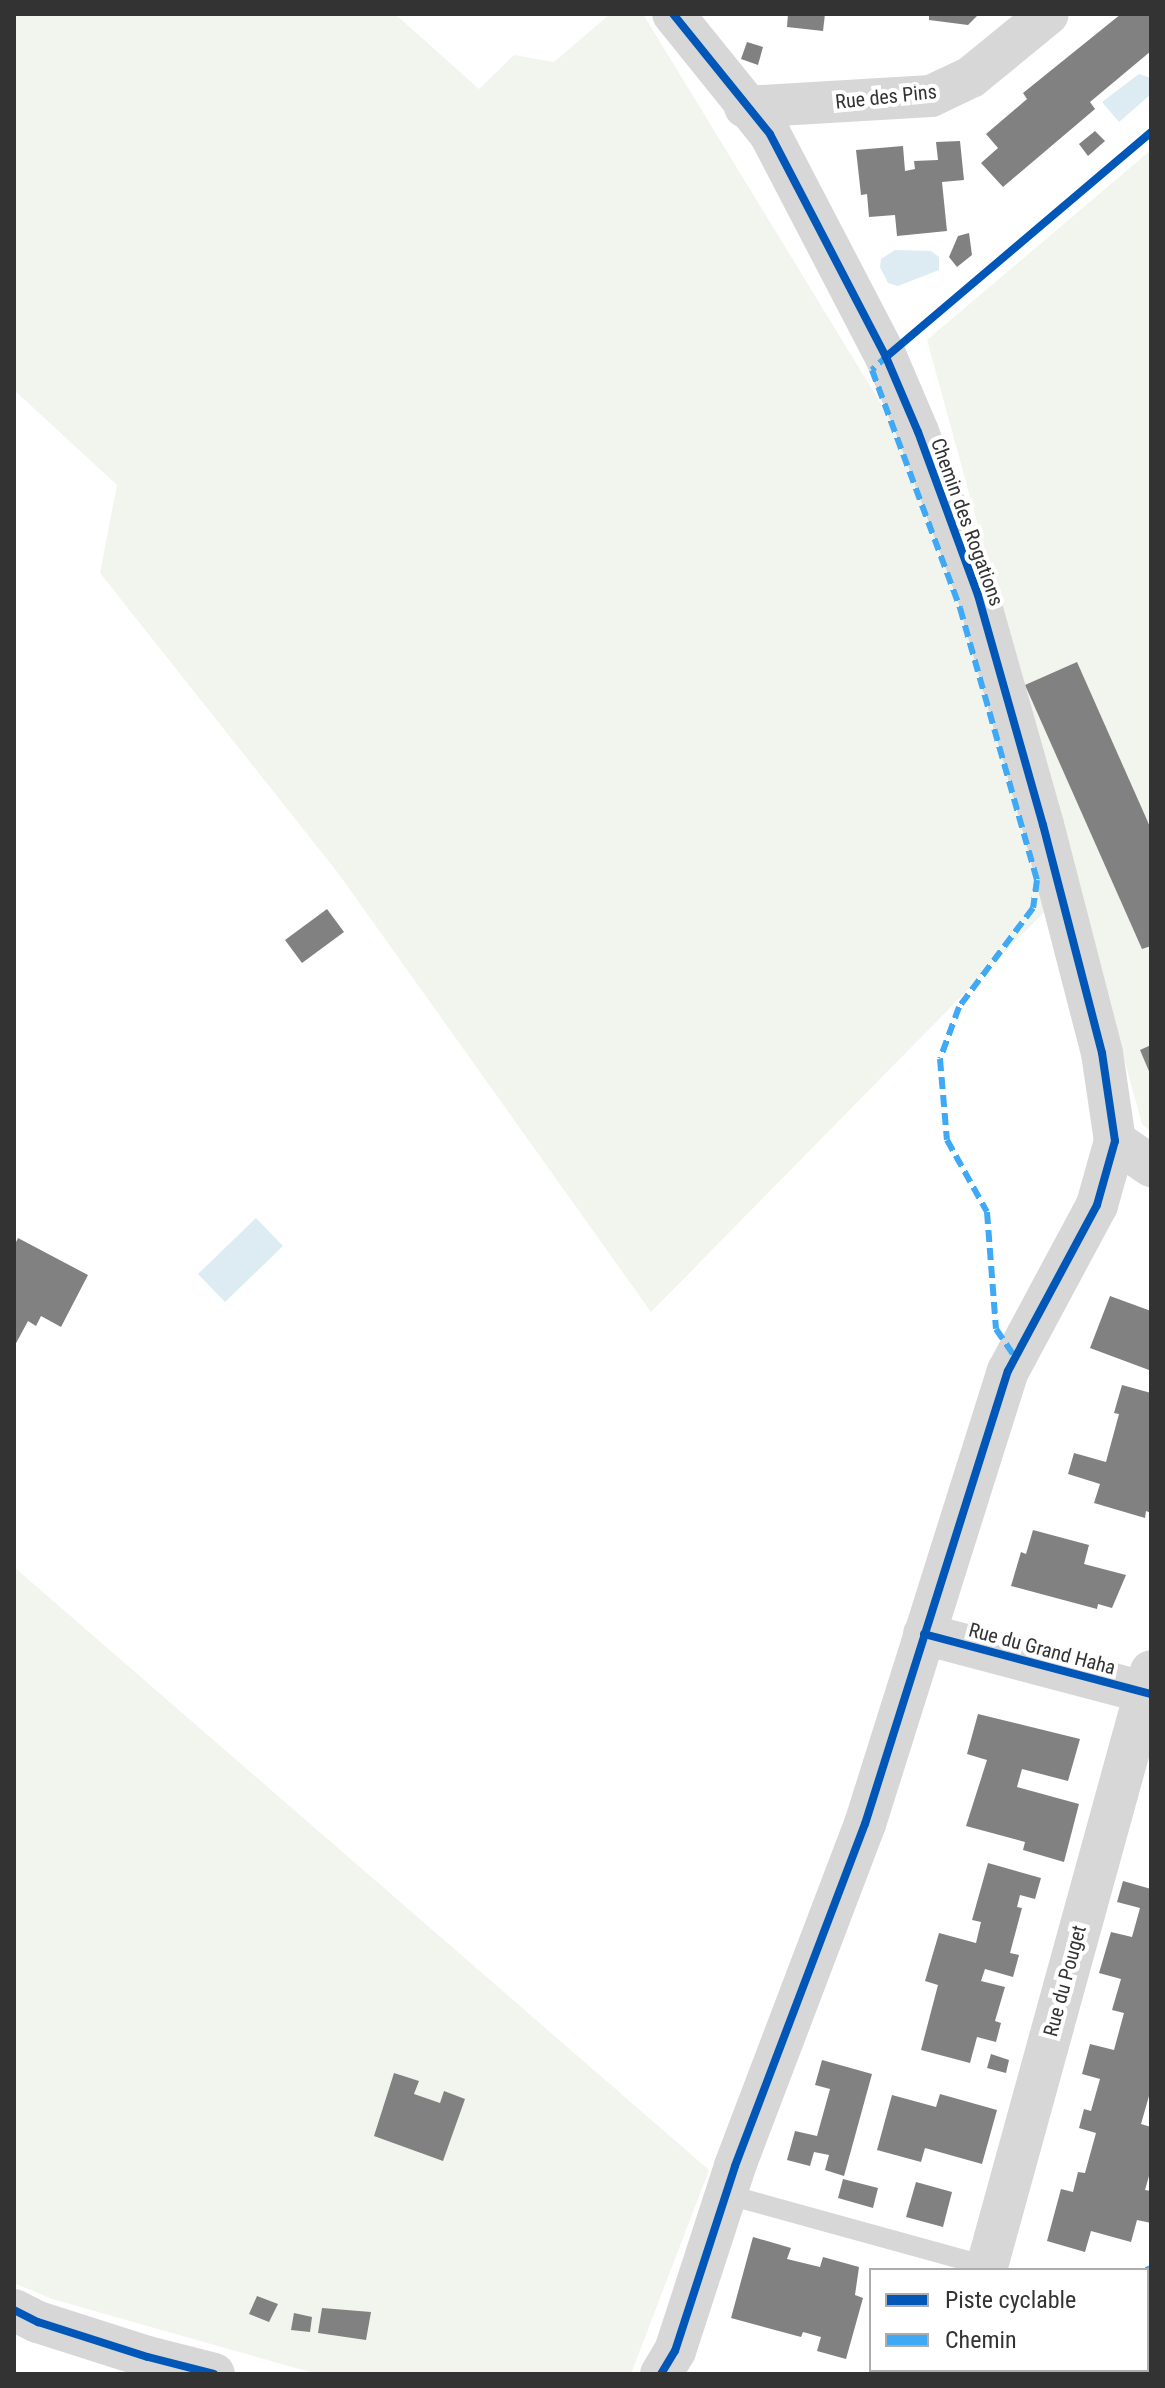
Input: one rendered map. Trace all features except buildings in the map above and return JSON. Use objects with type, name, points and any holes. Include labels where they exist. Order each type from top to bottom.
[{"type":"street","name":"Chemin des Rogations","points":[[673,14],[745,107],[770,134],[886,357],[978,595],[1102,1053],[1115,1141]]},
{"type":"street","name":"Rue des Pins","points":[[745,107],[931,96],[971,77],[1048,14]]},
{"type":"street","points":[[661,2374],[675,2351],[735,2166],[865,1824],[1008,1371],[1097,1205],[1115,1141],[1151,1166]]},
{"type":"street","name":"Rue du Grand Haha","points":[[924,1634],[1149,1686]]},
{"type":"street","name":"Rue du Pouget","points":[[986,2268],[1149,1686]]},
{"type":"street","points":[[14,2310],[38,2322],[214,2374]]},
{"type":"lane","points":[[736,2197],[986,2268]]},
{"type":"shaded area","points":[[14,14],[395,14],[479,89],[514,55],[554,62],[610,14],[643,14],[925,476],[1053,903],[651,1312],[338,873],[100,573],[117,485],[14,390]]},
{"type":"shaded area","points":[[1139,74],[1151,78],[1151,94],[1119,122],[1102,102]]},
{"type":"shaded area","points":[[1151,150],[1151,1132],[1142,1124],[927,340]]},
{"type":"shaded area","points":[[895,250],[931,251],[939,257],[939,270],[898,286],[888,283],[880,267],[881,259]]},
{"type":"shaded area","points":[[256,1218],[283,1246],[225,1302],[198,1274]]},
{"type":"shaded area","points":[[14,1567],[709,2170],[631,2374],[317,2374],[52,2299],[14,2283]]},
{"type":"marked path","points":[[888,355],[872,370],[960,608],[1037,880],[1033,908],[959,1007],[940,1059],[947,1140],[987,1212],[996,1329],[1015,1357]]},
{"type":"cycle path","points":[[661,2374],[675,2351],[735,2166],[865,1824],[1008,1371],[1097,1205],[1115,1141],[1102,1053],[1043,825],[978,595],[918,432],[886,357],[770,134],[673,14]]},
{"type":"cycle path","points":[[886,357],[1151,132]]},
{"type":"cycle path","points":[[924,1634],[1151,1694]]},
{"type":"cycle path","points":[[14,2310],[38,2322],[214,2374]]}]
